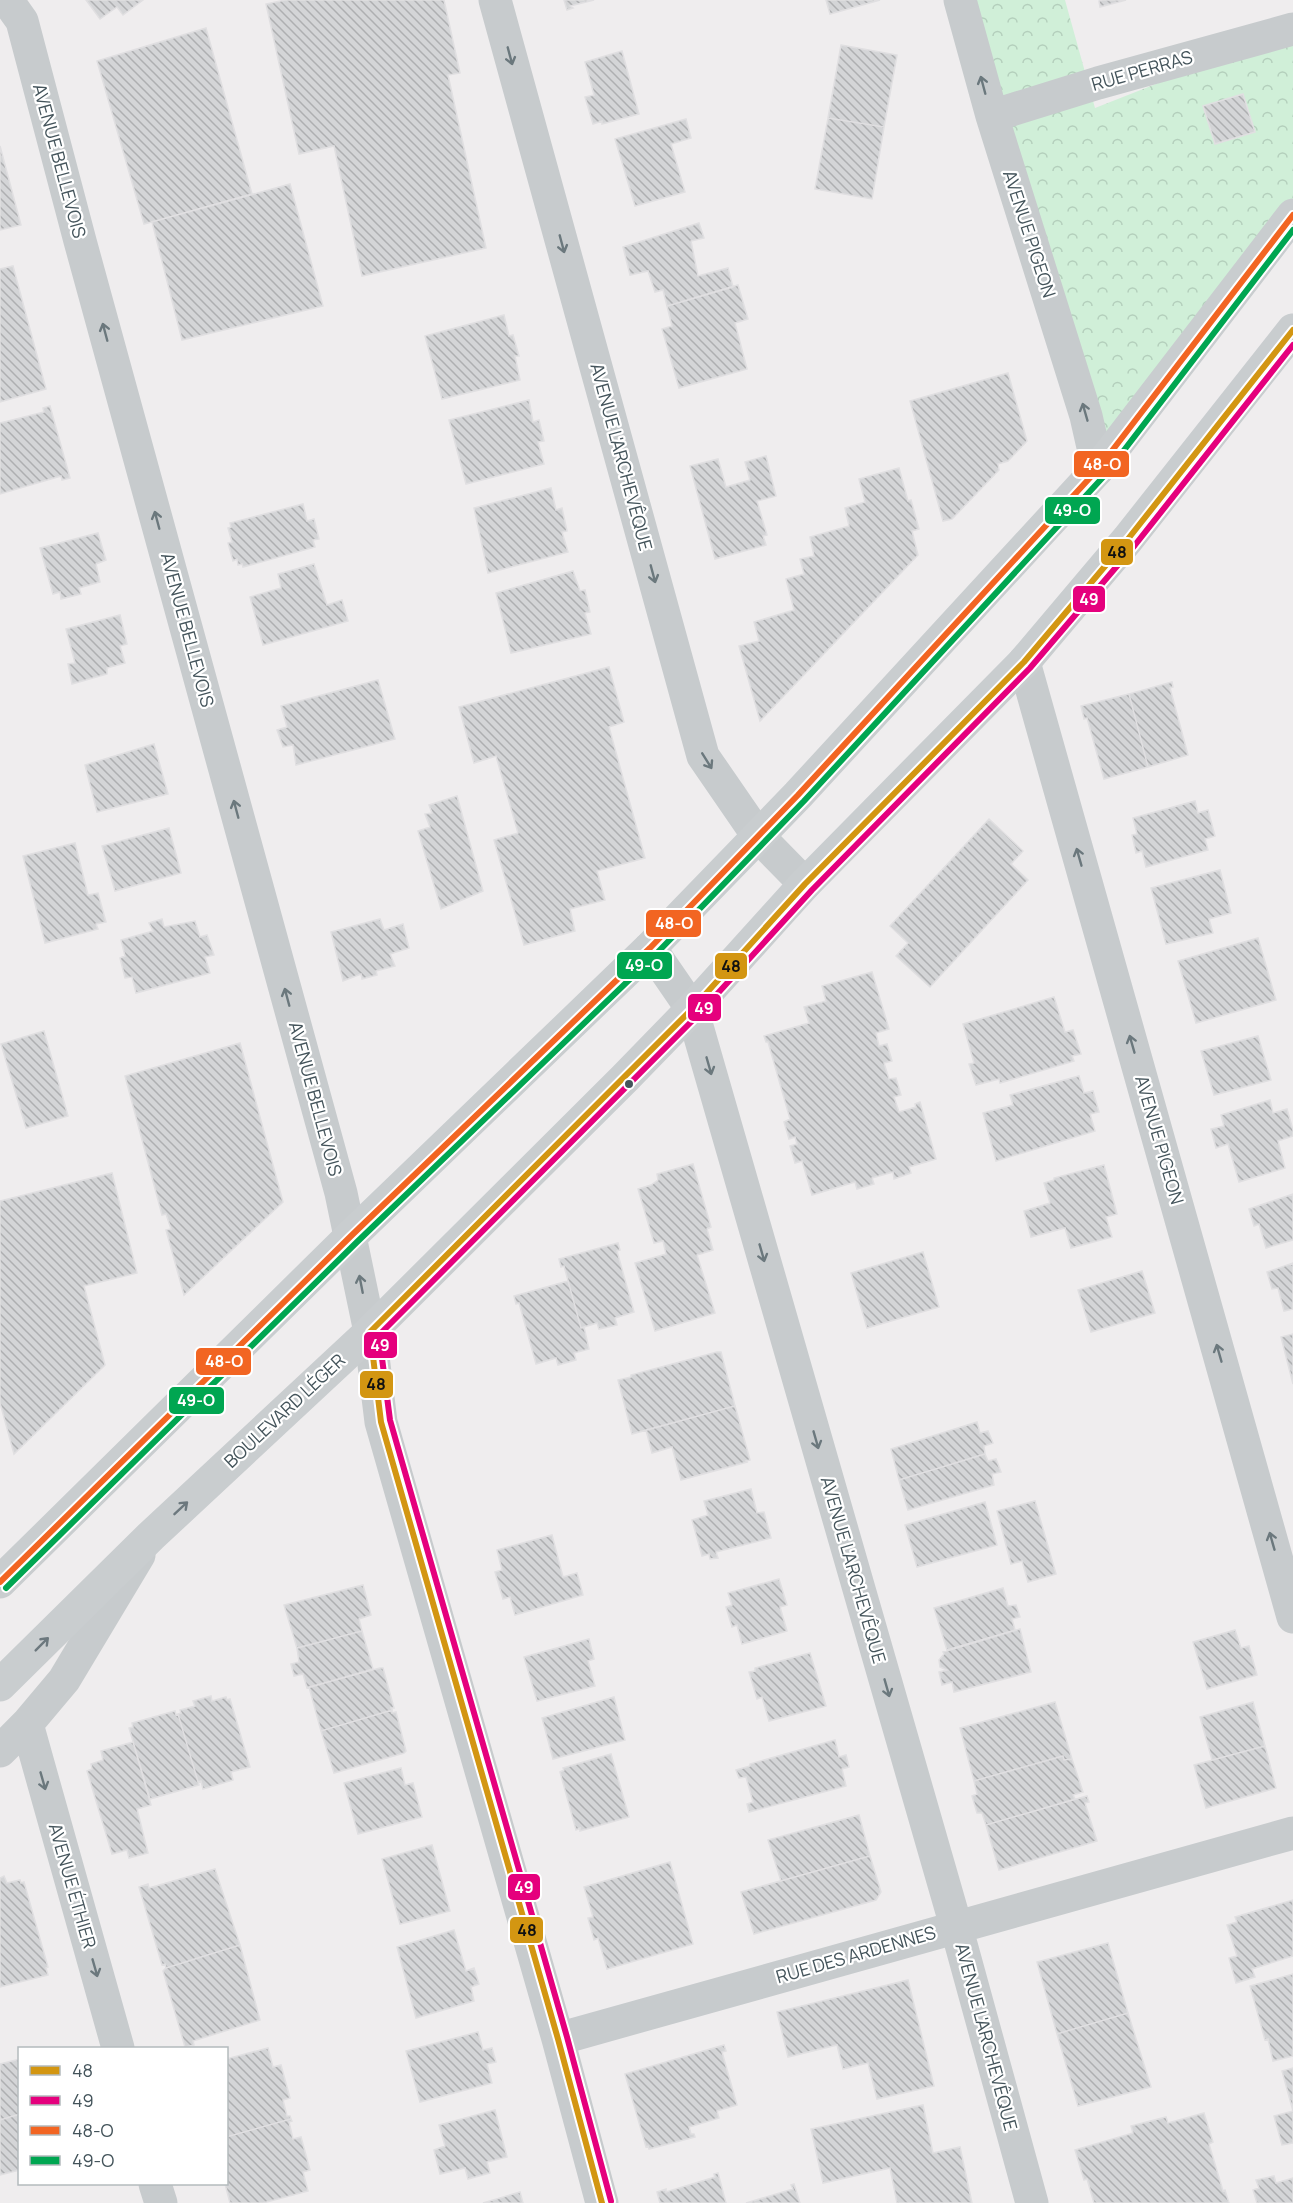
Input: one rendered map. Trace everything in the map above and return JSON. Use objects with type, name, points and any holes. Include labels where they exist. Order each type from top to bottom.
[{"type":"main road","points":[[0,1582],[351,1236],[650,948],[758,836],[1098,469],[1293,215]]},
{"type":"main road","name":"BOULEVARD LÉGER","points":[[0,1685],[151,1536],[370,1332],[692,1009],[805,884],[1024,662],[1128,539],[1293,330]]},
{"type":"street","name":"AVENUE BELLEVOIS","points":[[8,0],[22,21],[80,241],[341,1193],[370,1332],[381,1422],[558,2039],[602,2203]]},
{"type":"street","name":"AVENUE L'ARCHEVÊQUE","points":[[495,0],[703,756],[758,836],[805,884]]},
{"type":"street","name":"AVENUE PIGEON","points":[[960,0],[992,116],[1086,416],[1098,469]]},
{"type":"street","name":"RUE PERRAS","points":[[992,116],[1098,83],[1293,28]]},
{"type":"street","name":"AVENUE PIGEON","points":[[1024,662],[1290,1598]]},
{"type":"street","name":"AVENUE L'ARCHEVÊQUE","points":[[650,948],[692,1009],[956,1926],[1032,2203]]},
{"type":"street","name":"BOULEVARD LÉGER","points":[[0,1750],[27,1724],[64,1680],[151,1536]]},
{"type":"street","name":"AVENUE ÉTHIER","points":[[27,1724],[117,2047]]},
{"type":"street","name":"RUE DES ARDENNES","points":[[558,2039],[1293,1833]]},
{"type":"street","points":[[155,2185],[161,2203]]},
{"type":"green space","points":[[964,0],[1065,0],[1095,108],[1293,30],[1293,215],[1098,469]]},
{"type":"building","points":[[86,0],[143,0],[123,15],[117,7],[100,19]]},
{"type":"building","points":[[285,0],[444,0],[460,73],[448,75],[486,248],[362,276],[334,146],[299,154],[266,4]]},
{"type":"building","points":[[564,0],[594,0],[570,6],[573,8],[567,10]]},
{"type":"building","points":[[826,0],[880,0],[830,14]]},
{"type":"building","points":[[1126,0],[1100,7],[1099,1]]},
{"type":"building","points":[[206,28],[252,194],[144,224],[97,61]]},
{"type":"building","points":[[841,45],[897,55],[884,127],[828,118]]},
{"type":"building","points":[[622,51],[639,114],[602,124],[602,121],[593,124],[585,97],[594,95],[585,62]]},
{"type":"building","points":[[1243,94],[1255,132],[1215,144],[1203,106]]},
{"type":"building","points":[[828,118],[884,127],[872,199],[815,189]]},
{"type":"building","points":[[686,119],[691,138],[671,144],[685,192],[635,206],[615,139]]},
{"type":"building","points":[[0,146],[21,225],[0,230]]},
{"type":"building","points":[[290,184],[323,306],[182,340],[152,222]]},
{"type":"building","points":[[699,223],[704,238],[691,241],[698,276],[728,268],[733,287],[667,306],[663,290],[655,292],[648,271],[630,275],[623,247]]},
{"type":"building","points":[[13,266],[46,389],[0,402],[0,269]]},
{"type":"building","points":[[738,285],[748,319],[735,323],[747,369],[679,388],[662,329],[672,326],[667,306]]},
{"type":"building","points":[[504,315],[509,336],[513,335],[519,356],[515,356],[520,380],[442,399],[425,336]]},
{"type":"building","points":[[1008,373],[1027,441],[1008,461],[998,464],[999,470],[952,519],[943,521],[910,401]]},
{"type":"building","points":[[529,400],[533,422],[539,420],[544,441],[538,442],[544,464],[466,484],[449,420]]},
{"type":"building","points":[[50,406],[70,478],[62,480],[61,476],[0,494],[0,423],[44,412],[43,408]]},
{"type":"building","points":[[766,456],[776,496],[757,501],[767,535],[763,536],[766,545],[715,559],[690,466],[718,459],[726,487],[750,480],[745,462]]},
{"type":"building","points":[[899,468],[919,529],[912,531],[918,555],[760,721],[739,646],[759,641],[754,622],[794,610],[786,579],[804,574],[800,559],[814,556],[810,537],[849,526],[845,508],[865,502],[859,479]]},
{"type":"building","points":[[551,488],[556,510],[562,508],[567,531],[562,532],[568,552],[488,573],[474,508]]},
{"type":"building","points":[[303,504],[307,521],[314,519],[319,539],[313,540],[315,547],[243,567],[242,564],[238,565],[237,559],[233,561],[228,543],[232,542],[228,528],[231,527],[230,523]]},
{"type":"building","points":[[98,533],[106,560],[96,564],[100,582],[79,588],[81,594],[61,599],[60,592],[53,594],[40,548]]},
{"type":"building","points":[[314,564],[327,605],[342,600],[348,621],[263,645],[250,597],[281,588],[278,574]]},
{"type":"building","points":[[573,571],[580,591],[585,590],[590,612],[585,613],[591,634],[511,653],[496,593]]},
{"type":"building","points":[[120,615],[127,644],[120,646],[125,663],[107,668],[107,674],[72,684],[68,664],[75,663],[66,629]]},
{"type":"building","points":[[609,667],[624,722],[609,727],[645,858],[597,871],[605,900],[570,909],[575,931],[524,945],[494,840],[518,833],[496,756],[474,763],[459,707]]},
{"type":"building","points":[[378,680],[395,739],[296,765],[293,745],[283,747],[277,730],[287,727],[281,706]]},
{"type":"building","points":[[1172,682],[1173,687],[1170,688],[1188,755],[1148,767],[1129,694]]},
{"type":"building","points":[[1129,694],[1148,767],[1104,779],[1087,718],[1084,719],[1081,706]]},
{"type":"building","points":[[154,744],[168,794],[97,812],[85,765]]},
{"type":"building","points":[[457,796],[483,891],[441,909],[418,831],[430,827],[425,814],[432,813],[429,805]]},
{"type":"building","points":[[1195,801],[1198,813],[1208,810],[1215,836],[1205,839],[1208,850],[1146,867],[1142,851],[1136,853],[1132,835],[1137,834],[1133,818]]},
{"type":"building","points":[[989,819],[1023,851],[1011,864],[1028,880],[930,987],[896,956],[908,943],[890,926]]},
{"type":"building","points":[[169,828],[181,873],[115,891],[102,846]]},
{"type":"building","points":[[75,843],[88,895],[98,893],[106,922],[96,924],[98,929],[45,943],[23,856]]},
{"type":"building","points":[[1220,870],[1231,913],[1209,919],[1213,933],[1166,944],[1151,888]]},
{"type":"building","points":[[162,919],[164,927],[195,921],[200,937],[207,935],[214,955],[205,957],[210,973],[136,993],[132,977],[125,978],[120,958],[125,956],[121,940],[153,931],[149,923]]},
{"type":"building","points":[[380,919],[384,930],[403,924],[409,948],[390,954],[395,966],[376,971],[377,975],[362,979],[361,974],[343,981],[331,932]]},
{"type":"building","points":[[1258,938],[1276,1000],[1196,1023],[1178,961]]},
{"type":"building","points":[[872,972],[889,1029],[876,1033],[879,1046],[887,1044],[892,1061],[884,1063],[889,1079],[896,1078],[901,1095],[894,1097],[899,1112],[916,1107],[915,1104],[920,1102],[936,1159],[909,1167],[911,1173],[894,1179],[893,1172],[872,1178],[874,1184],[857,1189],[855,1182],[812,1195],[802,1161],[795,1163],[790,1146],[797,1144],[795,1137],[789,1139],[784,1122],[790,1119],[768,1042],[764,1036],[809,1023],[804,1007],[826,1001],[822,986]]},
{"type":"building","points":[[1054,997],[1065,1032],[1073,1030],[1081,1054],[1072,1056],[1074,1061],[1000,1083],[999,1079],[976,1085],[969,1064],[974,1063],[963,1024]]},
{"type":"building","points":[[44,1031],[68,1116],[26,1128],[1,1044]]},
{"type":"building","points":[[1258,1036],[1271,1080],[1214,1095],[1201,1051]]},
{"type":"building","points":[[240,1043],[283,1202],[184,1295],[166,1230],[171,1229],[166,1214],[162,1215],[125,1076]]},
{"type":"building","points":[[1079,1076],[1084,1093],[1093,1091],[1099,1112],[1090,1114],[1095,1131],[996,1161],[983,1113],[1013,1105],[1010,1095]]},
{"type":"building","points":[[1270,1100],[1273,1113],[1287,1109],[1293,1130],[1293,1136],[1278,1141],[1285,1168],[1239,1182],[1228,1144],[1216,1148],[1211,1129],[1224,1126],[1221,1115]]},
{"type":"building","points":[[693,1164],[711,1227],[707,1229],[713,1250],[697,1255],[715,1313],[655,1331],[635,1263],[666,1254],[663,1241],[654,1243],[638,1189],[658,1180],[657,1174]]},
{"type":"building","points":[[1104,1165],[1117,1214],[1106,1217],[1112,1237],[1071,1248],[1065,1228],[1031,1237],[1024,1211],[1050,1203],[1044,1183],[1054,1178]]},
{"type":"building","points":[[112,1173],[137,1273],[84,1286],[105,1365],[14,1454],[0,1403],[0,1201]]},
{"type":"building","points":[[1293,1194],[1293,1240],[1266,1248],[1259,1224],[1254,1226],[1249,1209]]},
{"type":"building","points":[[618,1243],[620,1250],[617,1251],[634,1312],[615,1318],[617,1325],[599,1329],[597,1323],[581,1328],[564,1266],[561,1267],[559,1259]]},
{"type":"building","points":[[923,1252],[939,1307],[867,1328],[851,1273]]},
{"type":"building","points":[[1293,1263],[1293,1309],[1284,1311],[1278,1288],[1272,1289],[1267,1272]]},
{"type":"building","points":[[1142,1271],[1155,1313],[1091,1332],[1078,1290]]},
{"type":"building","points":[[568,1281],[589,1349],[574,1353],[576,1360],[558,1365],[556,1358],[536,1364],[519,1303],[516,1304],[514,1296]]},
{"type":"building","points":[[1293,1334],[1293,1384],[1281,1337]]},
{"type":"building","points":[[721,1352],[735,1406],[632,1434],[618,1380]]},
{"type":"building","points":[[735,1406],[750,1460],[747,1462],[681,1480],[672,1447],[652,1453],[646,1430]]},
{"type":"building","points":[[977,1422],[980,1433],[988,1431],[993,1443],[984,1446],[985,1454],[899,1480],[891,1449]]},
{"type":"building","points":[[985,1454],[988,1461],[996,1459],[1001,1472],[992,1474],[994,1485],[908,1510],[899,1480]]},
{"type":"building","points":[[751,1489],[757,1513],[764,1512],[771,1538],[716,1552],[718,1558],[710,1559],[709,1554],[702,1556],[692,1520],[708,1515],[704,1501]]},
{"type":"building","points":[[1035,1501],[1056,1574],[1028,1582],[1022,1561],[1011,1564],[997,1511]]},
{"type":"building","points":[[985,1502],[997,1545],[917,1567],[905,1525]]},
{"type":"building","points":[[552,1535],[563,1577],[577,1573],[583,1595],[515,1615],[510,1597],[503,1599],[495,1572],[502,1570],[497,1550]]},
{"type":"building","points":[[779,1579],[787,1605],[780,1607],[787,1631],[742,1644],[737,1625],[732,1627],[726,1607],[732,1605],[728,1593]]},
{"type":"building","points":[[363,1585],[371,1615],[359,1619],[362,1631],[297,1648],[284,1605]]},
{"type":"building","points":[[1003,1588],[1008,1606],[1016,1605],[1020,1617],[1012,1619],[1015,1630],[947,1650],[934,1608]]},
{"type":"building","points":[[1020,1629],[1031,1672],[954,1692],[952,1682],[942,1685],[939,1672],[947,1670],[940,1667],[939,1660],[943,1652]]},
{"type":"building","points":[[1235,1630],[1241,1648],[1249,1646],[1257,1675],[1207,1689],[1193,1642]]},
{"type":"building","points":[[362,1631],[373,1669],[307,1688],[303,1674],[294,1676],[291,1664],[299,1662],[297,1648]]},
{"type":"building","points":[[589,1639],[594,1659],[588,1661],[595,1686],[537,1701],[524,1657]]},
{"type":"building","points":[[810,1653],[826,1706],[769,1721],[762,1697],[757,1699],[749,1672],[755,1671],[755,1668]]},
{"type":"building","points":[[383,1668],[394,1708],[321,1731],[309,1687]]},
{"type":"building","points":[[211,1696],[212,1701],[226,1697],[227,1700],[230,1699],[250,1767],[231,1772],[233,1780],[203,1789],[201,1781],[198,1782],[178,1714],[181,1713],[180,1710],[195,1706],[193,1701]]},
{"type":"building","points":[[614,1697],[625,1740],[553,1759],[542,1718]]},
{"type":"building","points":[[1055,1702],[1072,1759],[1064,1760],[1063,1756],[974,1781],[960,1728]]},
{"type":"building","points":[[1253,1702],[1265,1746],[1212,1760],[1200,1717]]},
{"type":"building","points":[[392,1710],[392,1713],[396,1712],[406,1751],[334,1773],[321,1731]]},
{"type":"building","points":[[175,1711],[176,1715],[178,1714],[199,1785],[150,1799],[129,1728],[133,1727],[132,1723]]},
{"type":"building","points":[[835,1740],[839,1757],[846,1755],[849,1767],[842,1769],[846,1786],[749,1812],[747,1804],[753,1802],[746,1777],[739,1778],[736,1770]]},
{"type":"building","points":[[133,1742],[151,1805],[137,1809],[148,1853],[129,1858],[127,1850],[112,1854],[87,1771],[92,1769],[91,1764],[103,1760],[101,1751]]},
{"type":"building","points":[[1265,1746],[1276,1788],[1206,1808],[1194,1765]]},
{"type":"building","points":[[611,1754],[629,1817],[580,1831],[580,1828],[576,1830],[560,1772],[564,1770],[563,1768]]},
{"type":"building","points":[[1063,1756],[1064,1760],[1072,1759],[1083,1792],[1073,1795],[1075,1799],[986,1825],[982,1813],[977,1813],[972,1796],[977,1794],[974,1781]]},
{"type":"building","points":[[401,1768],[405,1785],[413,1783],[422,1817],[358,1834],[344,1783]]},
{"type":"building","points":[[1087,1796],[1089,1802],[1085,1803],[1097,1841],[999,1870],[986,1825]]},
{"type":"building","points":[[859,1815],[870,1856],[781,1881],[768,1840]]},
{"type":"building","points":[[432,1845],[450,1911],[400,1924],[382,1859]]},
{"type":"building","points":[[870,1856],[881,1892],[876,1900],[754,1934],[741,1892]]},
{"type":"building","points":[[670,1862],[693,1944],[607,1969],[598,1938],[594,1940],[588,1918],[593,1917],[584,1887]]},
{"type":"building","points":[[215,1869],[240,1945],[166,1968],[165,1964],[162,1965],[139,1887],[148,1884],[149,1888]]},
{"type":"building","points":[[4,1876],[7,1883],[20,1880],[21,1883],[24,1882],[48,1967],[46,1968],[48,1975],[0,1987],[0,1878]]},
{"type":"building","points":[[1293,1900],[1293,1956],[1252,1969],[1255,1977],[1236,1983],[1229,1958],[1237,1956],[1227,1925],[1237,1922],[1235,1917]]},
{"type":"building","points":[[454,1930],[466,1971],[474,1968],[479,1984],[471,1987],[474,2001],[416,2018],[397,1947]]},
{"type":"building","points":[[1108,1943],[1128,2013],[1057,2034],[1037,1962]]},
{"type":"building","points":[[240,1945],[260,2020],[193,2041],[194,2045],[185,2047],[163,1971],[166,1968]]},
{"type":"building","points":[[1293,1974],[1293,2056],[1273,2061],[1250,1986]]},
{"type":"building","points":[[908,1980],[934,2086],[877,2099],[868,2063],[843,2069],[837,2045],[788,2057],[777,2012]]},
{"type":"building","points":[[1128,2013],[1151,2087],[1078,2106],[1057,2034]]},
{"type":"building","points":[[478,2032],[483,2050],[492,2048],[496,2062],[487,2064],[492,2083],[420,2102],[406,2051]]},
{"type":"building","points":[[724,2045],[726,2051],[722,2052],[737,2105],[717,2111],[719,2118],[689,2127],[691,2134],[695,2137],[649,2149],[648,2146],[646,2147],[625,2074]]},
{"type":"building","points":[[268,2048],[273,2067],[281,2065],[290,2098],[283,2100],[287,2116],[291,2119],[228,2136],[228,2058]]},
{"type":"building","points":[[18,2060],[18,2115],[0,2120],[0,2064]]},
{"type":"building","points":[[1293,2068],[1293,2111],[1282,2071]]},
{"type":"building","points":[[923,2105],[933,2153],[960,2147],[972,2203],[897,2203],[890,2168],[823,2183],[811,2129]]},
{"type":"building","points":[[495,2110],[507,2157],[487,2162],[490,2173],[468,2179],[465,2168],[440,2174],[434,2150],[445,2146],[439,2125]]},
{"type":"building","points":[[1293,2111],[1293,2143],[1282,2145],[1274,2116]]},
{"type":"building","points":[[1204,2113],[1213,2142],[1209,2144],[1223,2191],[1225,2190],[1229,2203],[1094,2203],[1075,2150],[1133,2133],[1131,2126],[1166,2117],[1168,2123]]},
{"type":"building","points":[[18,2115],[18,2170],[0,2175],[0,2120]]},
{"type":"building","points":[[291,2119],[292,2121],[289,2122],[293,2139],[301,2137],[310,2170],[303,2172],[308,2191],[263,2203],[230,2203],[225,2185],[228,2185],[228,2136]]},
{"type":"building","points":[[718,2173],[726,2203],[660,2203],[657,2192],[666,2189],[666,2192],[715,2177],[714,2174]]},
{"type":"building","points":[[1274,2176],[1276,2183],[1293,2178],[1293,2203],[1257,2203],[1253,2190],[1259,2188],[1256,2180]]},
{"type":"building","points":[[794,2184],[800,2203],[746,2203],[793,2189],[791,2185]]},
{"type":"building","points":[[520,2192],[523,2203],[483,2203]]},
{"type":"transit line","name":"48-O","points":[[0,1582],[351,1236],[650,948],[798,795],[1098,469],[1293,215]]},
{"type":"transit line","name":"49-O","points":[[6,1588],[357,1242],[656,954],[804,801],[1105,475],[1293,230]]},
{"type":"transit line","name":"48","points":[[602,2203],[558,2039],[381,1422],[370,1332],[692,1009],[805,884],[1024,662],[1128,539],[1293,330]]},
{"type":"transit line","name":"49","points":[[611,2201],[567,2037],[390,1420],[379,1335],[698,1015],[812,890],[1030,668],[1135,545],[1293,345]]}]
